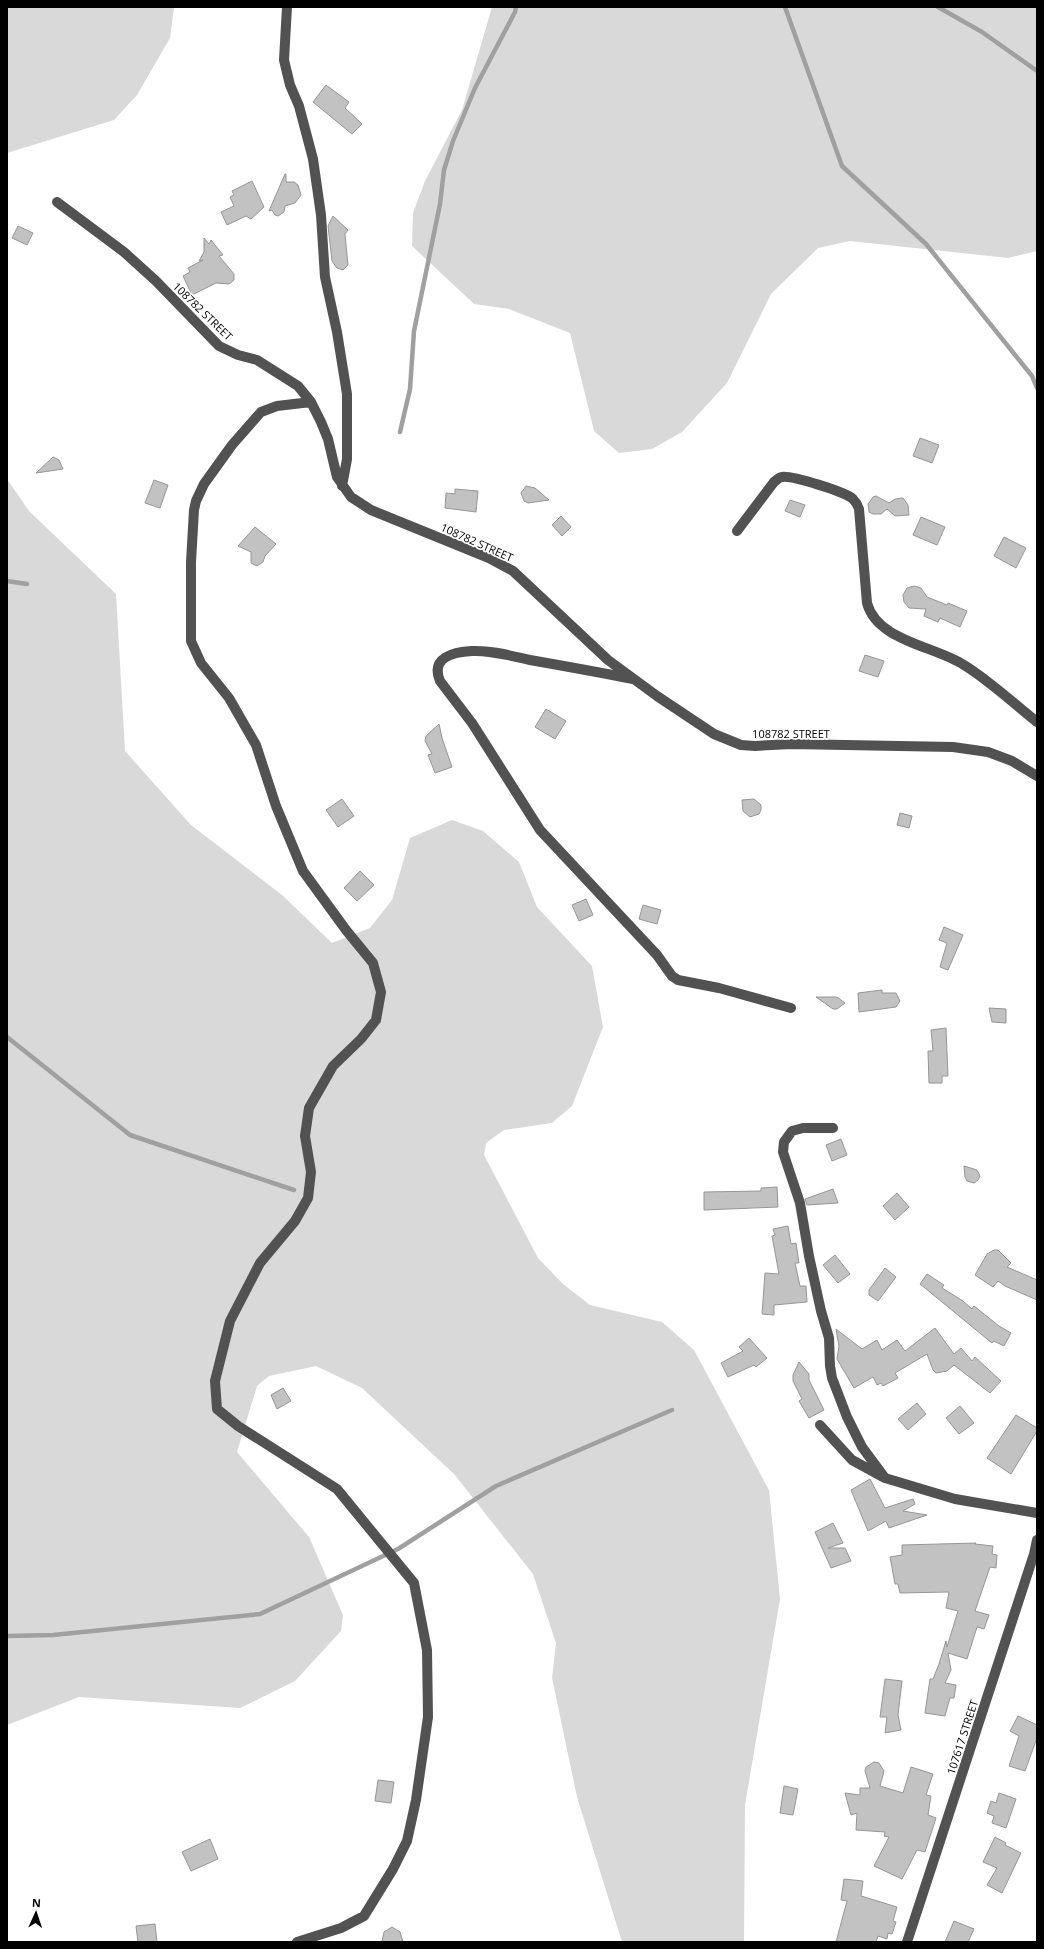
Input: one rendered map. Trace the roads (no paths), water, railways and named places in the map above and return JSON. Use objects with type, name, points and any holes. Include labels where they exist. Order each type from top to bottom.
[{"type":"street","points":[[287,7],[284,33],[284,60],[290,85],[299,106],[313,159],[321,215],[325,277],[348,394],[347,460],[342,486]]},
{"type":"street","name":"108782 STREET","points":[[57,202],[124,252],[156,281],[219,346],[238,355],[257,360],[284,375],[298,386],[311,402],[328,439],[337,477],[351,497],[371,510],[489,558],[513,571],[608,660],[714,734],[741,745],[755,746],[791,744],[953,748],[988,752],[1012,761],[1037,776]]},
{"type":"street","points":[[297,1942],[341,1928],[364,1916],[393,1869],[407,1841],[412,1822],[428,1717],[427,1650],[414,1583],[337,1489],[238,1426],[217,1409],[215,1381],[230,1321],[260,1263],[295,1221],[308,1198],[311,1172],[305,1136],[309,1108],[333,1066],[361,1039],[376,1020],[381,992],[373,963],[346,930],[303,871],[276,806],[256,746],[229,698],[201,663],[190,641],[191,562],[194,510],[196,501],[204,484],[232,445],[261,412],[276,406],[311,402]]},
{"type":"street","points":[[737,531],[774,482],[781,477],[791,477],[812,483],[844,493],[852,498],[859,509],[866,603],[874,620],[882,627],[915,644],[949,656],[965,665],[1037,722]]},
{"type":"street","points":[[634,679],[500,654],[473,651],[449,656],[441,660],[437,667],[437,673],[440,681],[472,723],[540,830],[656,955],[672,976],[685,983],[719,988],[790,1008]]},
{"type":"street","points":[[833,1128],[803,1128],[792,1131],[784,1142],[783,1152],[800,1203],[819,1304],[829,1338],[832,1378],[847,1417],[862,1447],[885,1478]]},
{"type":"street","points":[[820,1425],[852,1460],[885,1478],[955,1499],[1037,1513]]},
{"type":"street","name":"107617 STREET","points":[[907,1942],[1032,1561],[1037,1540]]},
{"type":"waterway","points":[[400,432],[410,389],[414,331],[440,204],[444,170],[453,141],[475,88],[515,12],[516,7]]},
{"type":"waterway","points":[[785,7],[842,166],[926,244],[1032,376],[1037,388]]},
{"type":"waterway","points":[[938,7],[982,32],[1037,71]]},
{"type":"waterway","points":[[7,581],[27,584]]},
{"type":"waterway","points":[[7,1037],[130,1135],[294,1190]]},
{"type":"waterway","points":[[7,1636],[53,1635],[260,1614],[398,1549],[496,1486],[672,1410]]}]
